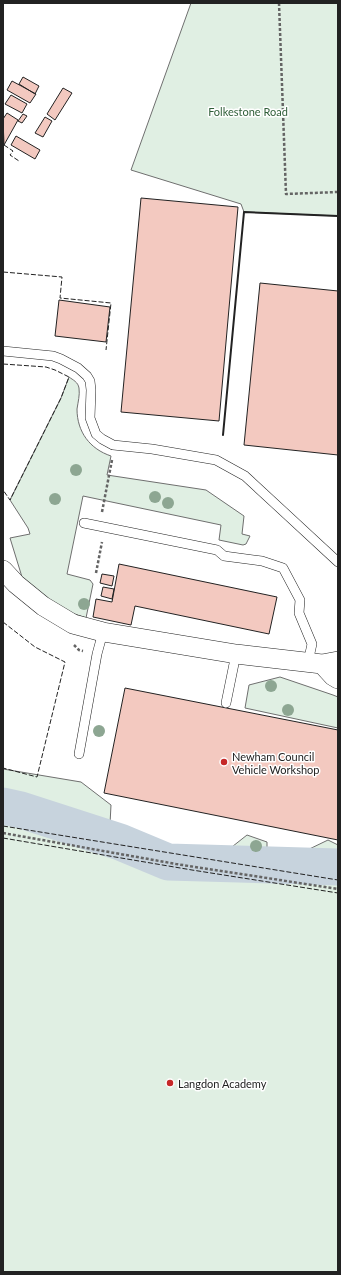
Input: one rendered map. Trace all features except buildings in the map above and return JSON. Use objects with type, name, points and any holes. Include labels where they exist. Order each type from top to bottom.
[{"type":"street","points":[[3,570],[16,584],[49,610],[73,624],[102,632],[236,654],[322,662],[333,676],[338,679]]},
{"type":"lane","points":[[3,351],[52,356],[78,368],[90,381],[90,418],[96,434],[102,439],[113,445],[152,449],[216,460],[245,476],[338,562]]},
{"type":"lane","points":[[84,523],[217,550],[224,556],[262,561],[283,568],[300,600],[299,613],[312,644],[322,662]]},
{"type":"lane","points":[[79,754],[102,632]]},
{"type":"lane","points":[[226,703],[236,654]]},
{"type":"path","points":[[279,3],[286,194],[338,192]]},
{"type":"path","points":[[104,502],[113,455]]},
{"type":"path","points":[[3,833],[176,864],[338,889]]},
{"type":"green space","name":"Folkestone Road","points":[[191,3],[338,3],[338,216],[244,212],[241,204],[131,170]]},
{"type":"green space","points":[[69,377],[79,388],[77,409],[79,425],[82,432],[97,449],[111,456],[107,475],[206,490],[244,516],[242,534],[250,536],[246,544],[243,545],[219,540],[221,525],[83,496],[67,574],[90,580],[93,584],[86,618],[58,606],[22,577],[10,538],[30,534],[28,528],[10,500],[61,398]]},
{"type":"green space","points":[[280,677],[338,697],[338,728],[245,708],[249,685]]},
{"type":"green space","name":"Langdon Academy","points":[[3,769],[81,782],[111,805],[110,824],[152,844],[223,854],[247,835],[267,842],[267,855],[299,854],[328,840],[338,845],[338,1272],[3,1272]]},
{"type":"waterway","points":[[3,806],[21,810],[120,842],[168,862],[338,867]]},
{"type":"fence","points":[[4,145],[13,151],[10,155],[19,161]]},
{"type":"fence","points":[[3,272],[62,277],[60,298],[111,303],[106,350]]},
{"type":"fence","points":[[3,364],[46,367],[69,377],[61,398],[10,500],[3,490]]},
{"type":"fence","points":[[3,622],[35,647],[65,662],[37,777],[3,768]]},
{"type":"fence","points":[[3,826],[338,880]]},
{"type":"fence","points":[[3,838],[338,893]]},
{"type":"wall","points":[[223,435],[244,212],[338,216]]},
{"type":"place","name":"Newham Council Vehicle Workshop","points":[[224,762]]},
{"type":"place","name":"Langdon Academy","points":[[170,1083]]}]
